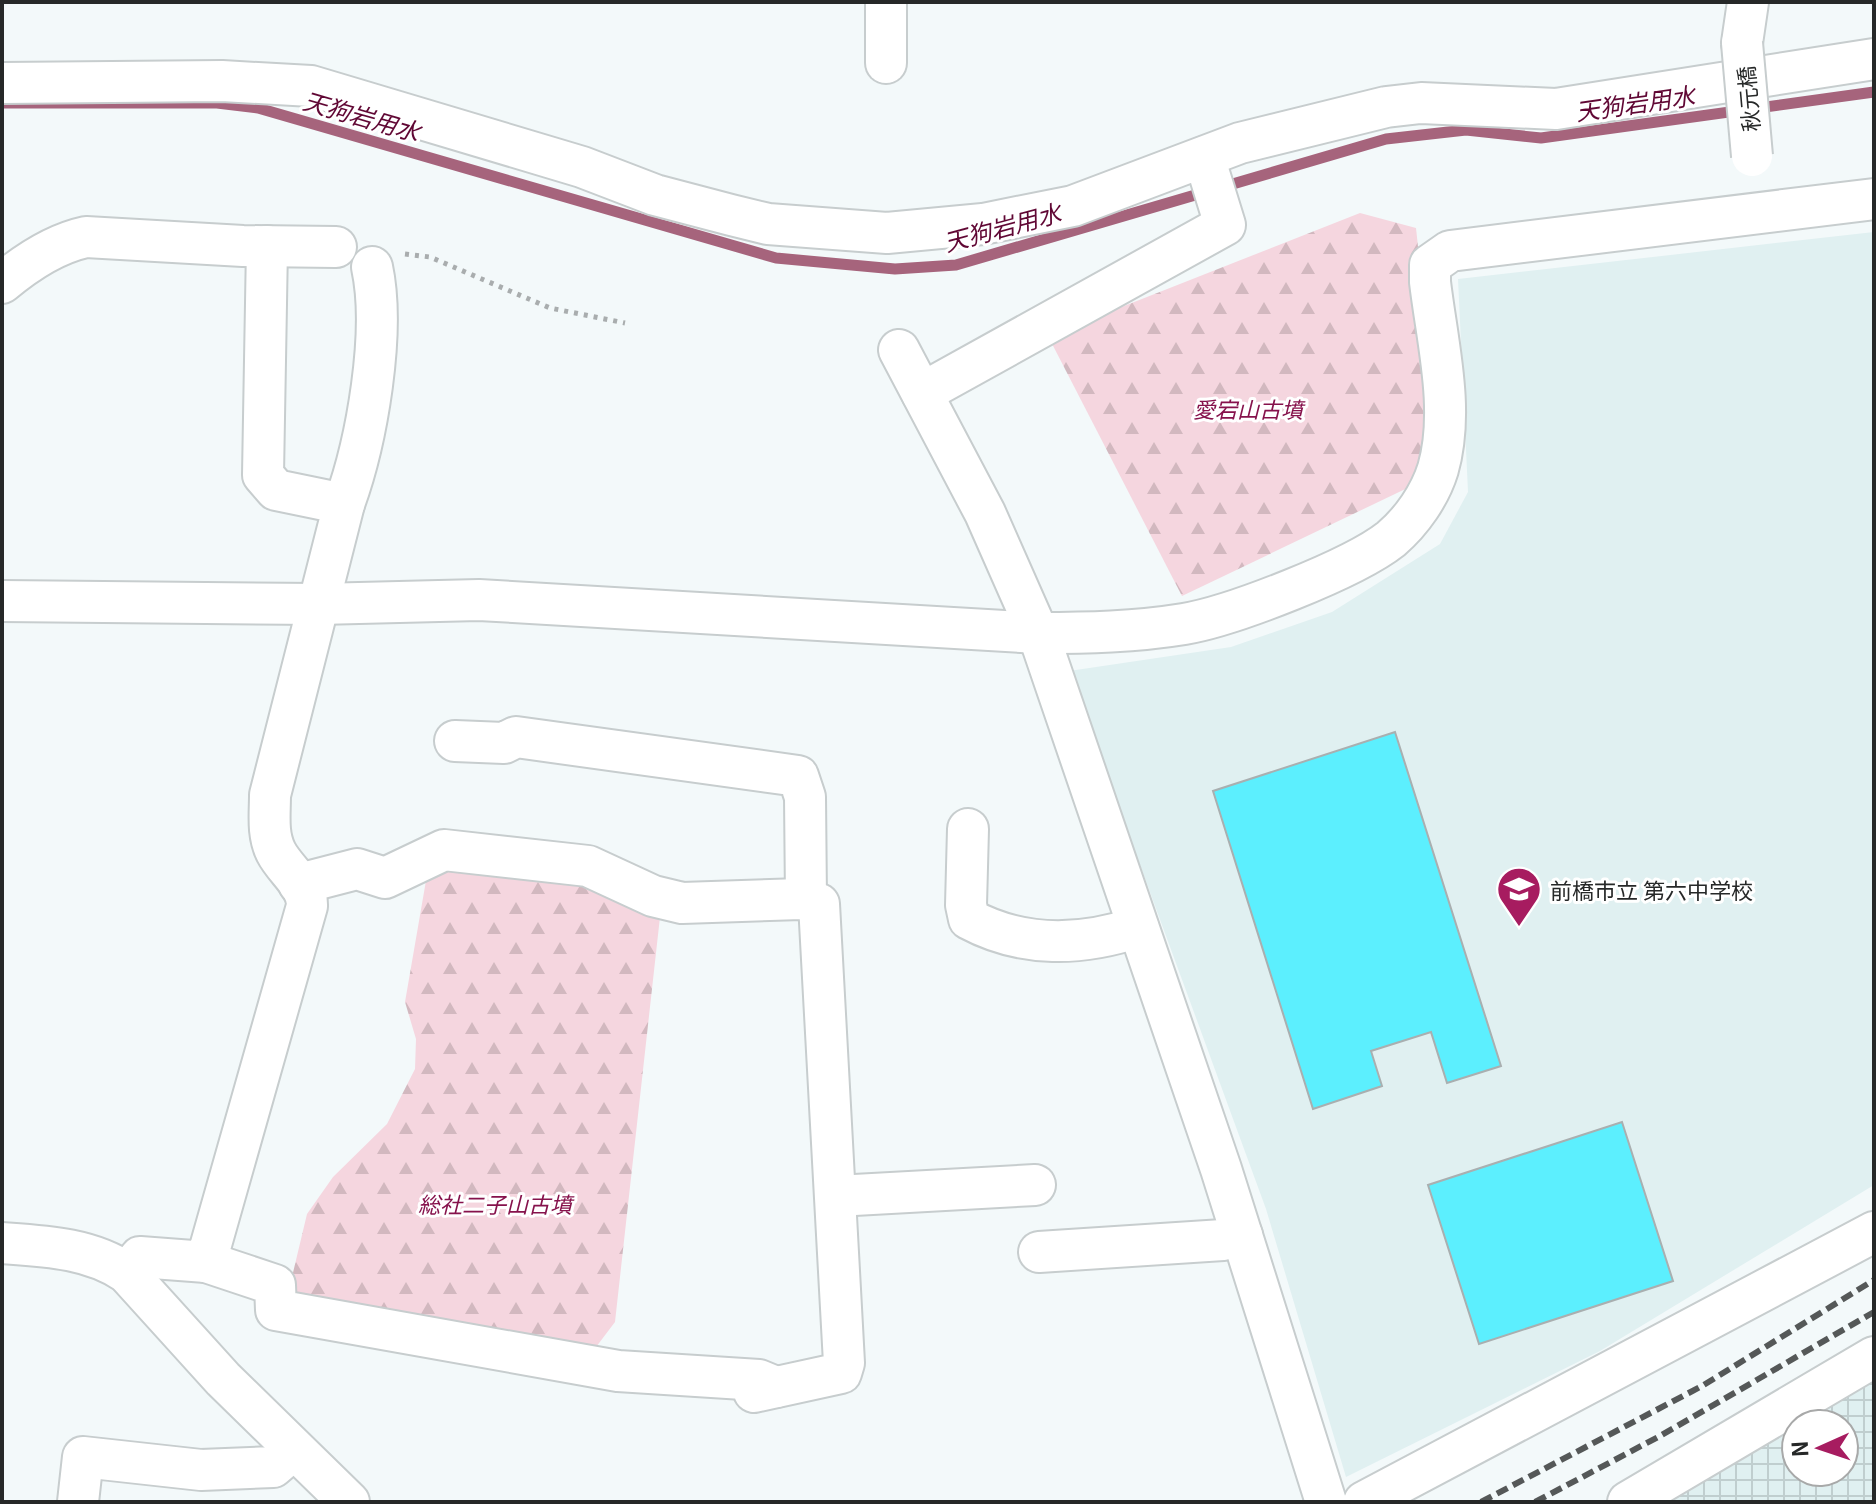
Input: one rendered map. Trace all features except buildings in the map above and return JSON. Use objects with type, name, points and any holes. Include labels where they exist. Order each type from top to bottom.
[{"type":"street","points":[[886,2],[886,63]]},
{"type":"street","name":"秋元橋","points":[[1748,2],[1742,43],[1760,214]]},
{"type":"street","points":[[2,83],[207,81],[311,86],[582,167],[655,195],[768,224],[887,233],[983,224],[1073,206],[1282,131],[1386,107],[1421,103],[1556,109],[1874,59]]},
{"type":"street","points":[[922,393],[1225,225],[1204,157]]},
{"type":"street","points":[[2,601],[319,604],[479,600],[1038,633],[1144,630],[1211,618],[1277,594],[1371,553],[1393,537],[1426,497],[1443,452],[1445,410],[1430,282],[1430,265],[1440,255],[1450,251],[1874,199]]},
{"type":"street","points":[[2,283],[65,242],[86,237],[336,247]]},
{"type":"street","points":[[267,246],[263,475],[276,490],[344,504]]},
{"type":"street","points":[[206,1262],[307,906],[307,897],[274,849],[269,826],[270,795],[344,504],[357,470],[386,260]]},
{"type":"street","points":[[899,350],[985,513],[1038,633],[1242,1235],[1326,1502]]},
{"type":"street","points":[[455,741],[504,743],[516,737],[798,776],[805,797],[806,900]]},
{"type":"street","points":[[968,829],[966,905],[969,919],[1033,942],[1104,938],[1138,927]]},
{"type":"street","points":[[127,1273],[140,1257],[206,1262],[275,1285],[276,1310],[618,1371],[759,1380],[765,1390],[841,1373],[844,1363],[822,910],[819,904],[806,900],[682,903],[653,896],[588,866],[444,850],[385,878],[357,869],[299,884]]},
{"type":"street","points":[[836,1196],[1035,1185]]},
{"type":"street","points":[[1364,1502],[1874,1232]]},
{"type":"street","points":[[1039,1252],[1223,1240],[1242,1235]]},
{"type":"street","points":[[2,1243],[80,1252],[111,1262],[127,1273],[223,1379],[349,1502]]},
{"type":"street","points":[[1628,1502],[1742,1438],[1874,1357]]},
{"type":"street","points":[[78,1502],[83,1457],[184,1485],[273,1467],[294,1449]]},
{"type":"path","points":[[386,260],[430,257],[550,308],[625,323]]},
{"type":"shaded area","name":"前橋市立 第六中学校","points":[[1874,232],[1874,1185],[1600,1351],[1346,1477],[1266,1209],[1069,671],[1231,647],[1332,612],[1440,544],[1468,492],[1458,279]]},
{"type":"shaded area","points":[[1874,1377],[1874,1502],[1664,1502],[1780,1434],[1780,1488],[1860,1488],[1860,1408],[1823,1408]]},
{"type":"green space","name":"愛宕山古墳","points":[[1360,213],[1416,228],[1437,421],[1420,482],[1182,596],[1048,336]]},
{"type":"green space","name":"総社二子山古墳","points":[[428,869],[586,874],[660,917],[615,1322],[590,1355],[286,1302],[307,1214],[333,1177],[387,1124],[415,1069],[416,1039],[405,1002]]},
{"type":"waterway","name":"天狗岩用水","points":[[2,103],[217,103],[258,108],[776,258],[895,269],[956,265],[1386,139],[1466,130],[1541,138],[1874,92]]},
{"type":"railway","points":[[1481,1502],[1702,1386],[1874,1280]]},
{"type":"railway","points":[[1535,1502],[1660,1436],[1874,1312]]},
{"type":"place","name":"前橋市立 第六中学校","points":[[1519,928]]}]
